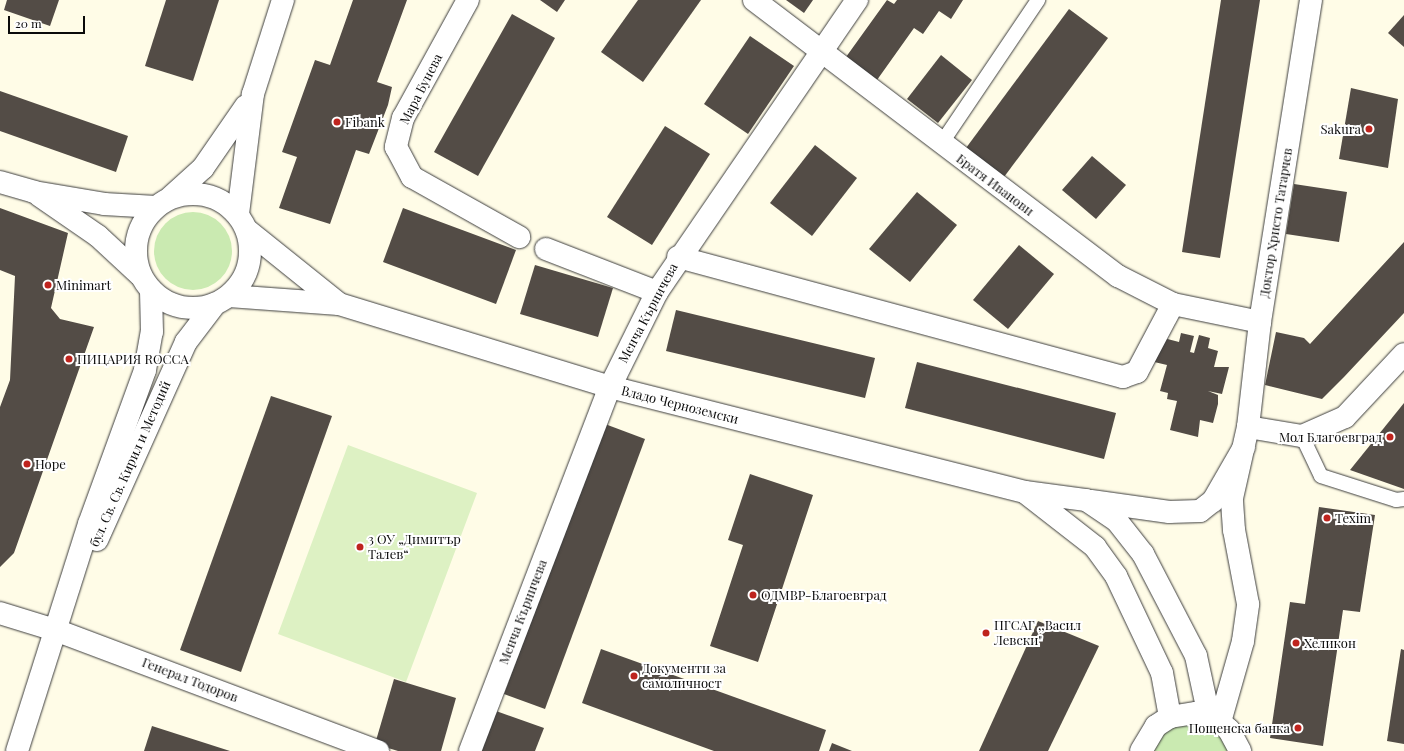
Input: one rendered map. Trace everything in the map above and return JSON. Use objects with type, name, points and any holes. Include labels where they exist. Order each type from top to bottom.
[{"type":"street","points":[[146,282],[136,257],[137,238],[164,202],[203,168],[228,136],[253,94],[283,0]]},
{"type":"street","name":"Мара Бунева","points":[[468,0],[403,118],[396,147],[412,177],[519,237]]},
{"type":"street","name":"Братя Иванови","points":[[754,0],[1118,276],[1172,304],[1260,322]]},
{"type":"street","name":"Менча Кърничева","points":[[470,751],[610,387],[657,292],[678,257],[820,49],[857,0]]},
{"type":"street","name":"Доктор Христо Татарчев","points":[[1215,719],[1244,641],[1248,604],[1234,530],[1232,498],[1246,437],[1260,322],[1311,0]]},
{"type":"street","points":[[34,192],[98,236],[146,282],[180,307],[222,300],[249,266],[243,222],[253,94]]},
{"type":"street","points":[[0,182],[34,192],[104,204],[164,202],[189,193],[208,195],[224,202],[243,222]]},
{"type":"street","name":"Владо Черноземски","points":[[243,222],[339,304]]},
{"type":"street","points":[[546,249],[657,292]]},
{"type":"street","points":[[678,257],[1123,377],[1137,372],[1172,304]]},
{"type":"street","name":"бул. Св. Св. Кирил и Методий","points":[[17,751],[58,631],[89,524],[144,370],[152,332],[146,282]]},
{"type":"street","name":"Владо Черноземски","points":[[222,300],[339,304],[610,387],[1025,492],[1169,512],[1200,511],[1213,501],[1246,437]]},
{"type":"street","name":"бул. Св. Св. Кирил и Методий","points":[[58,631],[186,342],[222,300]]},
{"type":"street","points":[[1246,437],[1302,436],[1345,418],[1404,354]]},
{"type":"street","points":[[1025,492],[1094,547],[1116,576],[1162,672],[1170,717]]},
{"type":"street","points":[[1086,500],[1116,521],[1143,554],[1196,656],[1215,719],[1238,746],[1256,751]]},
{"type":"street","name":"Генерал Тодоров","points":[[0,613],[58,631],[378,751]]},
{"type":"street","points":[[1141,751],[1156,726],[1170,717],[1183,713],[1215,719]]},
{"type":"lane","points":[[942,144],[1038,0]]},
{"type":"lane","points":[[1302,436],[1321,476],[1396,500],[1404,499]]},
{"type":"green space","points":[[193,212],[208,215],[215,219],[225,229],[229,236],[232,251],[229,266],[225,273],[215,283],[208,287],[193,290],[178,287],[171,283],[161,273],[157,266],[154,251],[157,236],[161,229],[171,219],[178,215]]},
{"type":"green space","points":[[348,445],[477,493],[406,682],[278,634]]},
{"type":"green space","points":[[1193,721],[1219,732],[1231,751],[1150,751],[1167,729]]},
{"type":"building","points":[[7,0],[59,0],[50,26],[4,10]]},
{"type":"building","points":[[166,0],[219,0],[193,81],[145,66]]},
{"type":"building","points":[[353,0],[407,0],[377,82],[392,87],[388,105],[369,154],[356,150],[330,224],[279,208],[297,157],[282,152],[315,60],[330,65]]},
{"type":"building","points":[[540,0],[565,0],[557,12]]},
{"type":"building","points":[[638,0],[701,0],[643,82],[601,52]]},
{"type":"building","points":[[786,0],[813,0],[804,13]]},
{"type":"building","points":[[887,0],[894,4],[897,0],[963,0],[951,19],[939,11],[923,34],[914,28],[877,80],[846,57]]},
{"type":"building","points":[[1221,0],[1260,0],[1220,258],[1182,252]]},
{"type":"building","points":[[1069,9],[1108,38],[1004,177],[966,148]]},
{"type":"building","points":[[512,14],[555,38],[478,176],[434,152]]},
{"type":"building","points":[[1404,15],[1404,47],[1388,33]]},
{"type":"building","points":[[750,36],[794,66],[748,134],[704,104]]},
{"type":"building","points":[[941,55],[972,80],[938,123],[907,99]]},
{"type":"building","name":"Sakura","points":[[1351,88],[1398,99],[1388,168],[1339,159]]},
{"type":"building","points":[[0,91],[128,136],[116,172],[0,131]]},
{"type":"building","points":[[665,126],[710,154],[652,245],[607,217]]},
{"type":"building","points":[[815,145],[857,178],[812,236],[770,203]]},
{"type":"building","points":[[1092,156],[1126,185],[1096,219],[1062,190]]},
{"type":"building","points":[[1294,184],[1347,192],[1339,242],[1286,234]]},
{"type":"building","points":[[917,192],[957,225],[910,282],[869,249]]},
{"type":"building","points":[[0,208],[68,233],[51,308],[60,319],[94,327],[14,553],[0,567],[0,407],[10,380],[15,276],[0,270]]},
{"type":"building","points":[[403,208],[516,250],[496,304],[383,262]]},
{"type":"building","points":[[1404,242],[1404,313],[1344,377],[1322,399],[1265,385],[1276,332],[1304,338],[1310,344]]},
{"type":"building","points":[[1019,245],[1054,274],[1008,329],[973,300]]},
{"type":"building","points":[[535,265],[613,288],[598,337],[520,314]]},
{"type":"building","points":[[676,310],[875,358],[865,398],[666,351]]},
{"type":"building","points":[[1181,333],[1194,336],[1190,352],[1194,353],[1199,335],[1210,338],[1208,348],[1218,351],[1214,367],[1229,367],[1222,394],[1208,391],[1218,395],[1218,404],[1213,423],[1200,420],[1198,437],[1170,430],[1177,401],[1167,399],[1168,393],[1160,391],[1167,365],[1150,361],[1156,336],[1179,342]]},
{"type":"building","points":[[917,362],[1116,413],[1104,459],[905,408]]},
{"type":"building","points":[[271,396],[332,416],[241,672],[180,650]]},
{"type":"building","name":"Мол Благоевград","points":[[1404,403],[1404,489],[1350,470]]},
{"type":"building","points":[[605,424],[645,439],[545,709],[504,694]]},
{"type":"building","name":"ОДМВР-Благоевград","points":[[750,474],[813,495],[758,662],[710,646],[743,545],[728,540]]},
{"type":"building","points":[[1319,507],[1375,515],[1360,612],[1343,610],[1323,746],[1270,738],[1290,602],[1305,604]]},
{"type":"building","points":[[1038,621],[1099,646],[1048,751],[979,751]]},
{"type":"building","name":"Документи за самоличност","points":[[601,649],[826,730],[819,751],[714,751],[582,703]]},
{"type":"building","points":[[1401,649],[1404,650],[1404,744],[1387,741]]},
{"type":"building","points":[[394,679],[456,698],[441,751],[398,751],[375,744]]},
{"type":"building","points":[[496,711],[544,728],[535,751],[481,751]]},
{"type":"building","points":[[152,726],[230,751],[144,751]]},
{"type":"building","points":[[832,743],[852,751],[829,751]]},
{"type":"place","name":"Fibank","points":[[337,122]]},
{"type":"place","name":"Sakura","points":[[1369,129]]},
{"type":"place","name":"Minimart","points":[[48,285]]},
{"type":"place","name":"ПИЦАРИЯ ROCCA","points":[[69,359]]},
{"type":"place","name":"Мол Благоевград","points":[[1390,437]]},
{"type":"place","name":"Hope","points":[[27,464]]},
{"type":"place","name":"Texim","points":[[1327,518]]},
{"type":"place","name":"3 ОУ „Димитър Талев“","points":[[360,547]]},
{"type":"place","name":"ОДМВР-Благоевград","points":[[753,595]]},
{"type":"place","name":"ПГСАГ ,,Васил Левски\"","points":[[986,633]]},
{"type":"place","name":"Хеликон","points":[[1296,643]]},
{"type":"place","name":"Документи за самоличност","points":[[634,676]]},
{"type":"place","name":"Пощенска банка","points":[[1298,728]]}]
